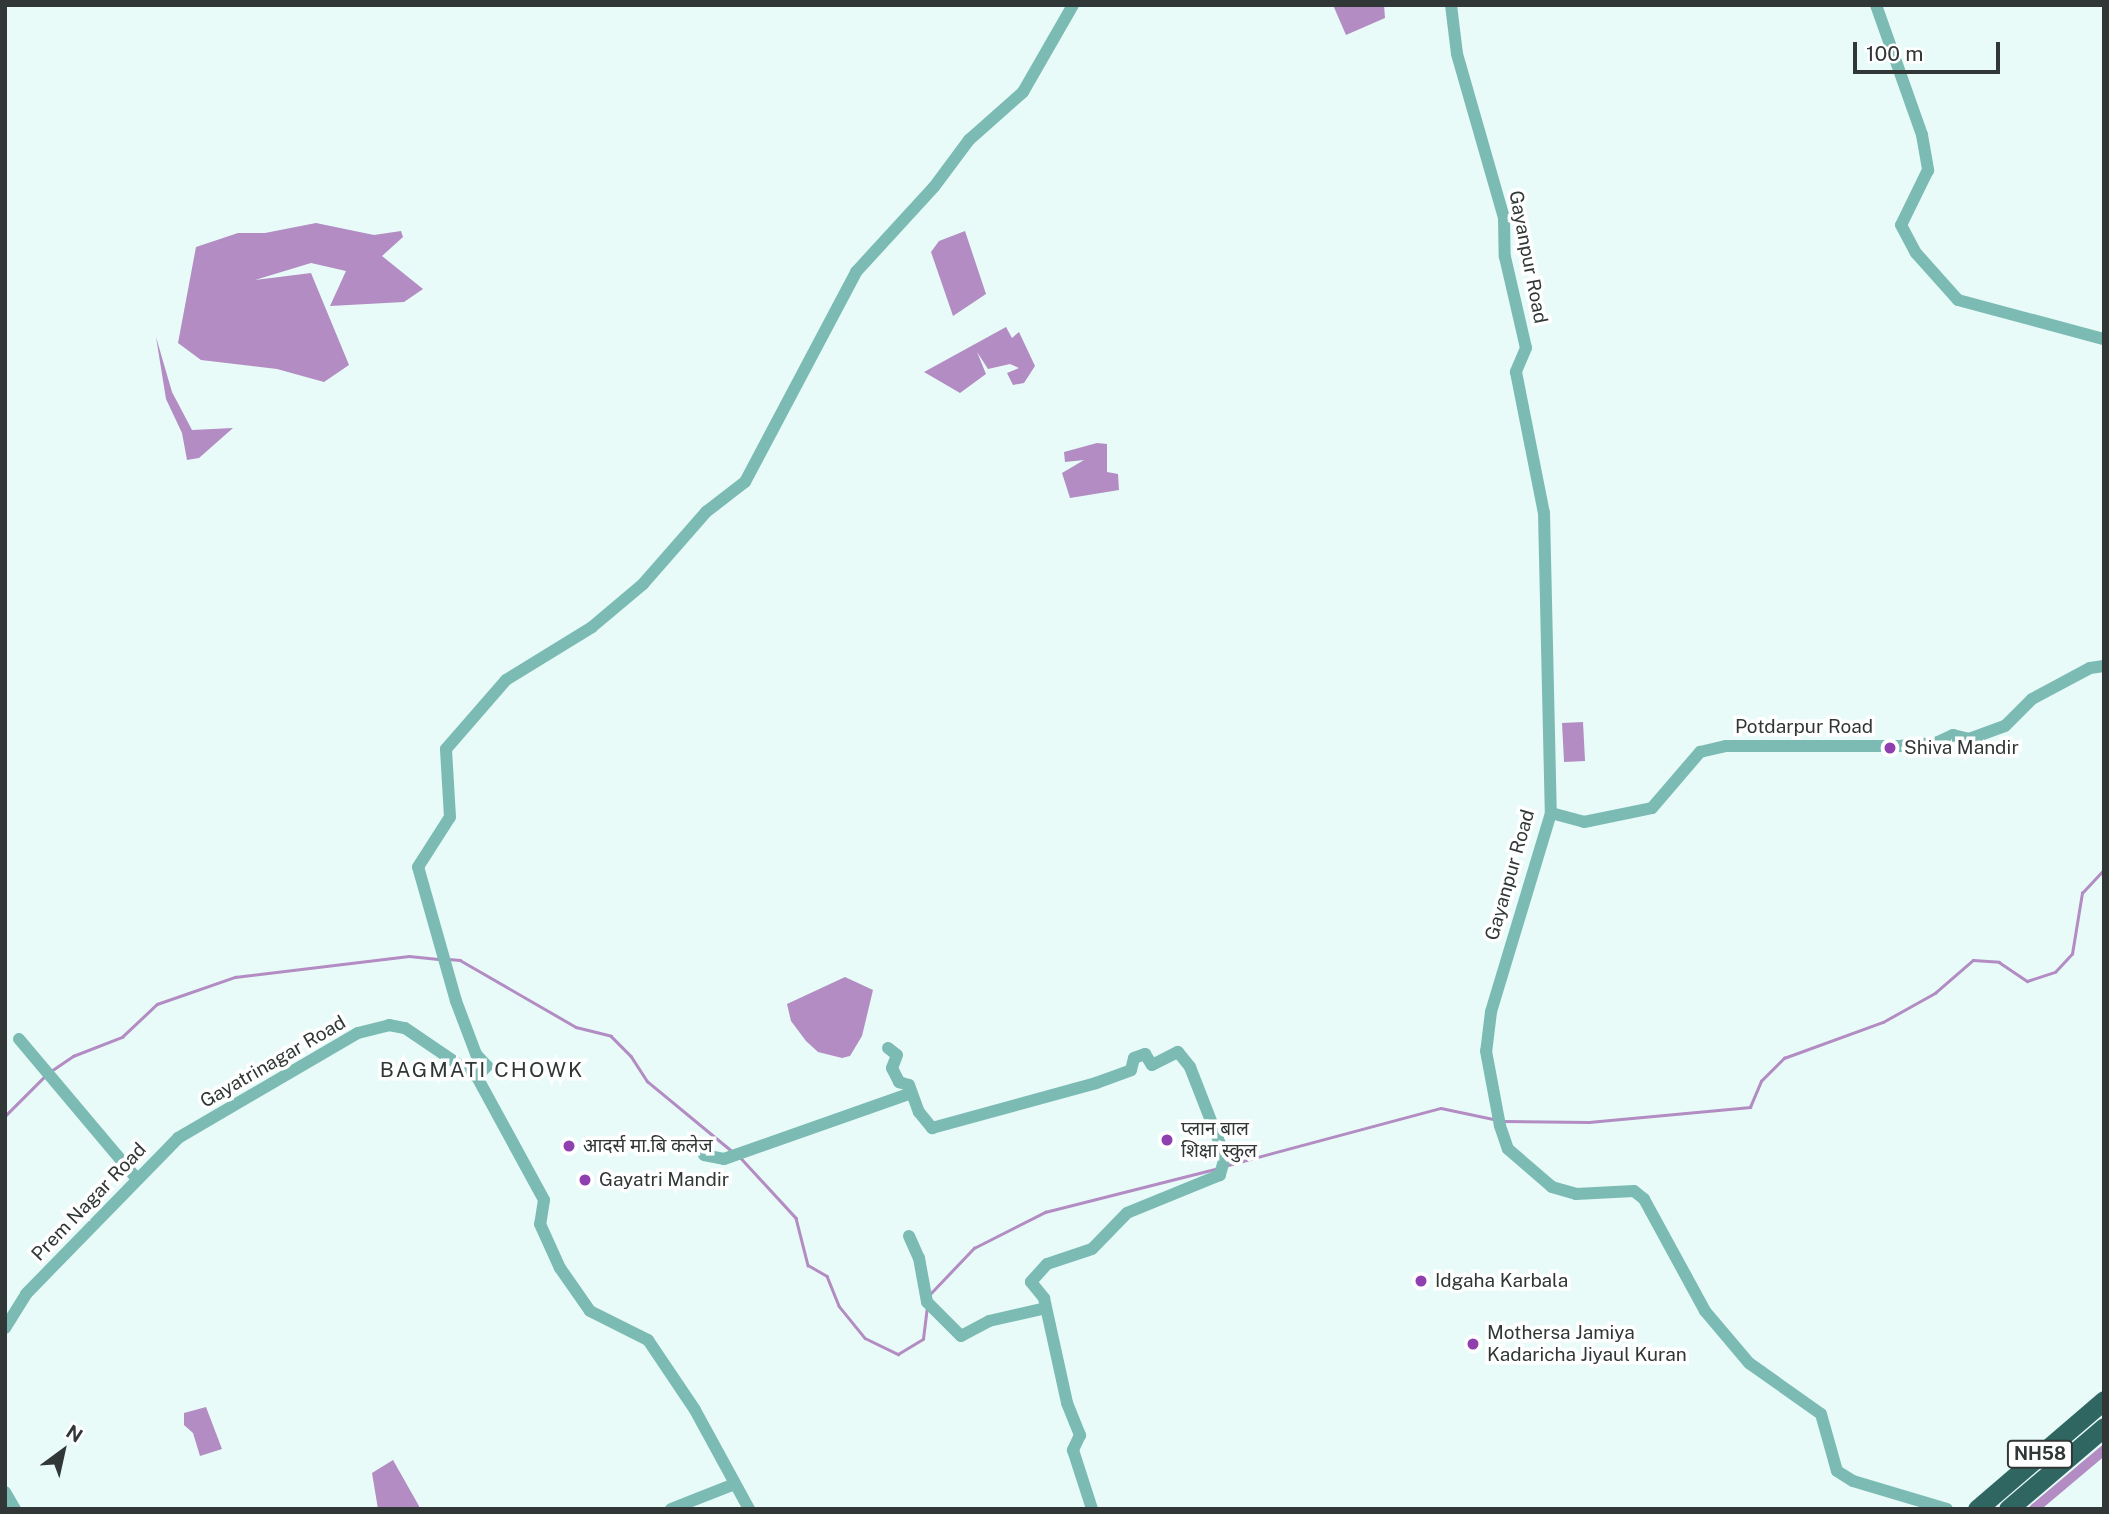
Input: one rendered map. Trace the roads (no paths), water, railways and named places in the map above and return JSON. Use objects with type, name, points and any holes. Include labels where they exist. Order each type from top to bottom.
[{"type":"highway","name":"NH58","points":[[1977,1509],[2104,1400]]},
{"type":"highway","name":"NH58","points":[[2008,1509],[2104,1427]]},
{"type":"street","points":[[477,1077],[487,1066],[476,1054],[418,867],[450,817],[446,749],[506,680],[592,627],[643,584],[706,512],[745,482],[856,272],[934,187],[969,141],[1023,92],[1073,5]]},
{"type":"street","name":"Gayanpur Road","points":[[1451,5],[1457,54],[1504,218],[1505,257],[1526,348],[1517,372],[1544,513],[1551,813],[1491,1012],[1486,1051],[1493,1101],[1500,1126],[1508,1149],[1552,1187],[1576,1194],[1634,1191],[1644,1199],[1705,1311],[1749,1363],[1821,1414],[1837,1471],[1853,1481],[1947,1509]]},
{"type":"street","points":[[1876,5],[1922,135],[1928,170],[1901,225],[1916,253],[1958,300],[2104,339]]},
{"type":"street","name":"Potdarpur Road","points":[[1551,813],[1584,821],[1652,808],[1700,752],[1726,746],[1899,746],[1936,743],[1953,735],[1969,739],[2005,726],[2032,699],[2090,668],[2104,666]]},
{"type":"street","name":"Gayatrinagar Road","points":[[178,1138],[358,1033],[389,1025],[405,1028],[477,1077],[544,1200],[540,1224],[561,1268],[590,1311],[648,1340],[695,1410],[732,1485],[749,1509]]},
{"type":"street","points":[[19,1039],[48,1078],[136,1178]]},
{"type":"street","points":[[888,1048],[897,1055],[892,1068],[899,1082],[909,1085],[932,1128],[1096,1083],[1130,1070],[1134,1058],[1145,1054],[1152,1065],[1178,1052],[1189,1067],[1226,1166],[1220,1175],[1127,1213],[1084,1253],[1047,1264],[1031,1282],[1044,1298],[1067,1403],[1080,1435],[1073,1450],[1092,1509]]},
{"type":"street","points":[[704,1155],[724,1159],[911,1093]]},
{"type":"street","name":"Prem Nagar Road","points":[[5,1328],[26,1294],[136,1178],[178,1138]]},
{"type":"street","points":[[909,1236],[919,1258],[927,1302],[961,1336],[989,1321],[1046,1308]]},
{"type":"street","points":[[671,1509],[732,1485]]},
{"type":"street","points":[[5,1492],[15,1509]]},
{"type":"waterway","points":[[1503,1121],[1589,1122],[1750,1107],[1761,1081],[1784,1058],[1883,1022],[1935,993],[1973,960],[1999,962],[2027,981],[2055,972],[2072,954],[2082,893],[2104,869]]},
{"type":"waterway","points":[[51,1071],[73,1056],[122,1037],[157,1004],[235,977],[409,956],[438,959]]},
{"type":"waterway","points":[[448,959],[460,960],[576,1027],[611,1036],[631,1056],[647,1081],[732,1151]]},
{"type":"waterway","points":[[5,1116],[44,1077]]},
{"type":"waterway","points":[[1228,1165],[1441,1108],[1493,1119]]},
{"type":"waterway","points":[[740,1157],[796,1218],[808,1265],[827,1276],[839,1306],[865,1338],[898,1354],[923,1339],[927,1306]]},
{"type":"waterway","points":[[930,1294],[974,1248],[1045,1212],[1219,1168]]},
{"type":"waterway","points":[[2034,1509],[2104,1450]]},
{"type":"place","name":"Shiva Mandir","points":[[1890,748]]},
{"type":"place","name":"प्लान बाल शिक्षा स्कुल","points":[[1167,1140]]},
{"type":"place","name":"आदर्स मा.बि कलेज","points":[[569,1146]]},
{"type":"place","name":"Gayatri Mandir","points":[[585,1180]]},
{"type":"place","name":"Idgaha Karbala","points":[[1421,1281]]},
{"type":"place","name":"Mothersa Jamiya Kadaricha Jiyaul Kuran","points":[[1473,1344]]},
{"type":"district","name":"BAGMATI CHOWK","points":[[482,1070]]}]
